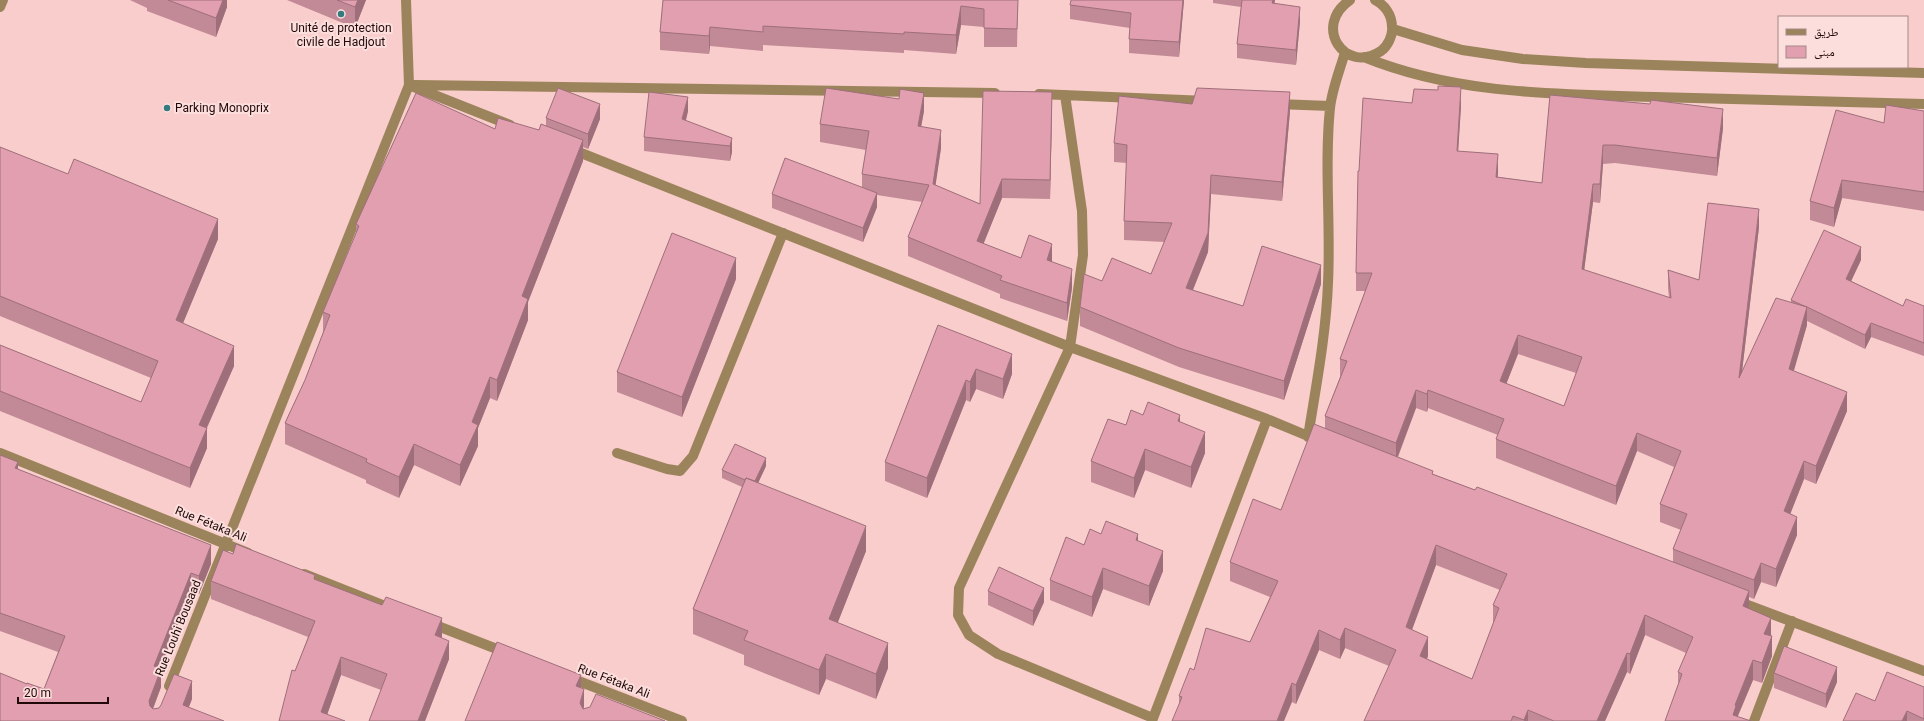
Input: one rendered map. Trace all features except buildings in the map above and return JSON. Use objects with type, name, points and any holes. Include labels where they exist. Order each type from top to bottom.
[{"type":"street","points":[[0,7],[3,0]]},
{"type":"street","points":[[406,0],[409,84]]},
{"type":"street","points":[[1350,0],[1342,6],[1336,14],[1332,24],[1333,34],[1338,44],[1345,52],[1354,57],[1375,55],[1384,49],[1390,39],[1393,29],[1392,18],[1387,9],[1375,0]]},
{"type":"street","points":[[1393,29],[1462,50],[1522,59],[1580,63],[1924,73]]},
{"type":"street","points":[[1308,437],[1325,324],[1328,284],[1330,240],[1326,173],[1330,106],[1345,52]]},
{"type":"street","points":[[1364,57],[1389,68],[1441,82],[1549,94],[1924,104]]},
{"type":"street","points":[[409,84],[1009,94]]},
{"type":"street","points":[[409,84],[519,128]]},
{"type":"street","name":"Rue Louhi Bousaad","points":[[164,699],[409,84]]},
{"type":"street","points":[[1025,94],[1065,94],[1221,101]]},
{"type":"street","points":[[1065,94],[1082,212],[1083,255],[1070,347],[959,588],[958,615],[969,634],[998,654],[1152,720],[1266,420]]},
{"type":"street","points":[[1268,103],[1330,106]]},
{"type":"street","points":[[563,146],[1070,347],[1330,445]]},
{"type":"street","points":[[617,453],[667,469],[680,471],[693,456],[783,233]]},
{"type":"street","name":"Rue Fétaka Ali","points":[[0,453],[255,555]]},
{"type":"street","points":[[291,569],[408,615]]},
{"type":"street","points":[[1726,596],[1924,671]]},
{"type":"street","points":[[423,620],[518,657]]},
{"type":"street","points":[[1754,721],[1792,621]]},
{"type":"street","name":"Rue Fétaka Ali","points":[[562,674],[682,721]]},
{"type":"street","points":[[593,702],[598,689]]},
{"type":"place","name":"Unité de protection civile de Hadjout","points":[[341,14]]},
{"type":"place","name":"Parking Monoprix","points":[[167,108]]}]
